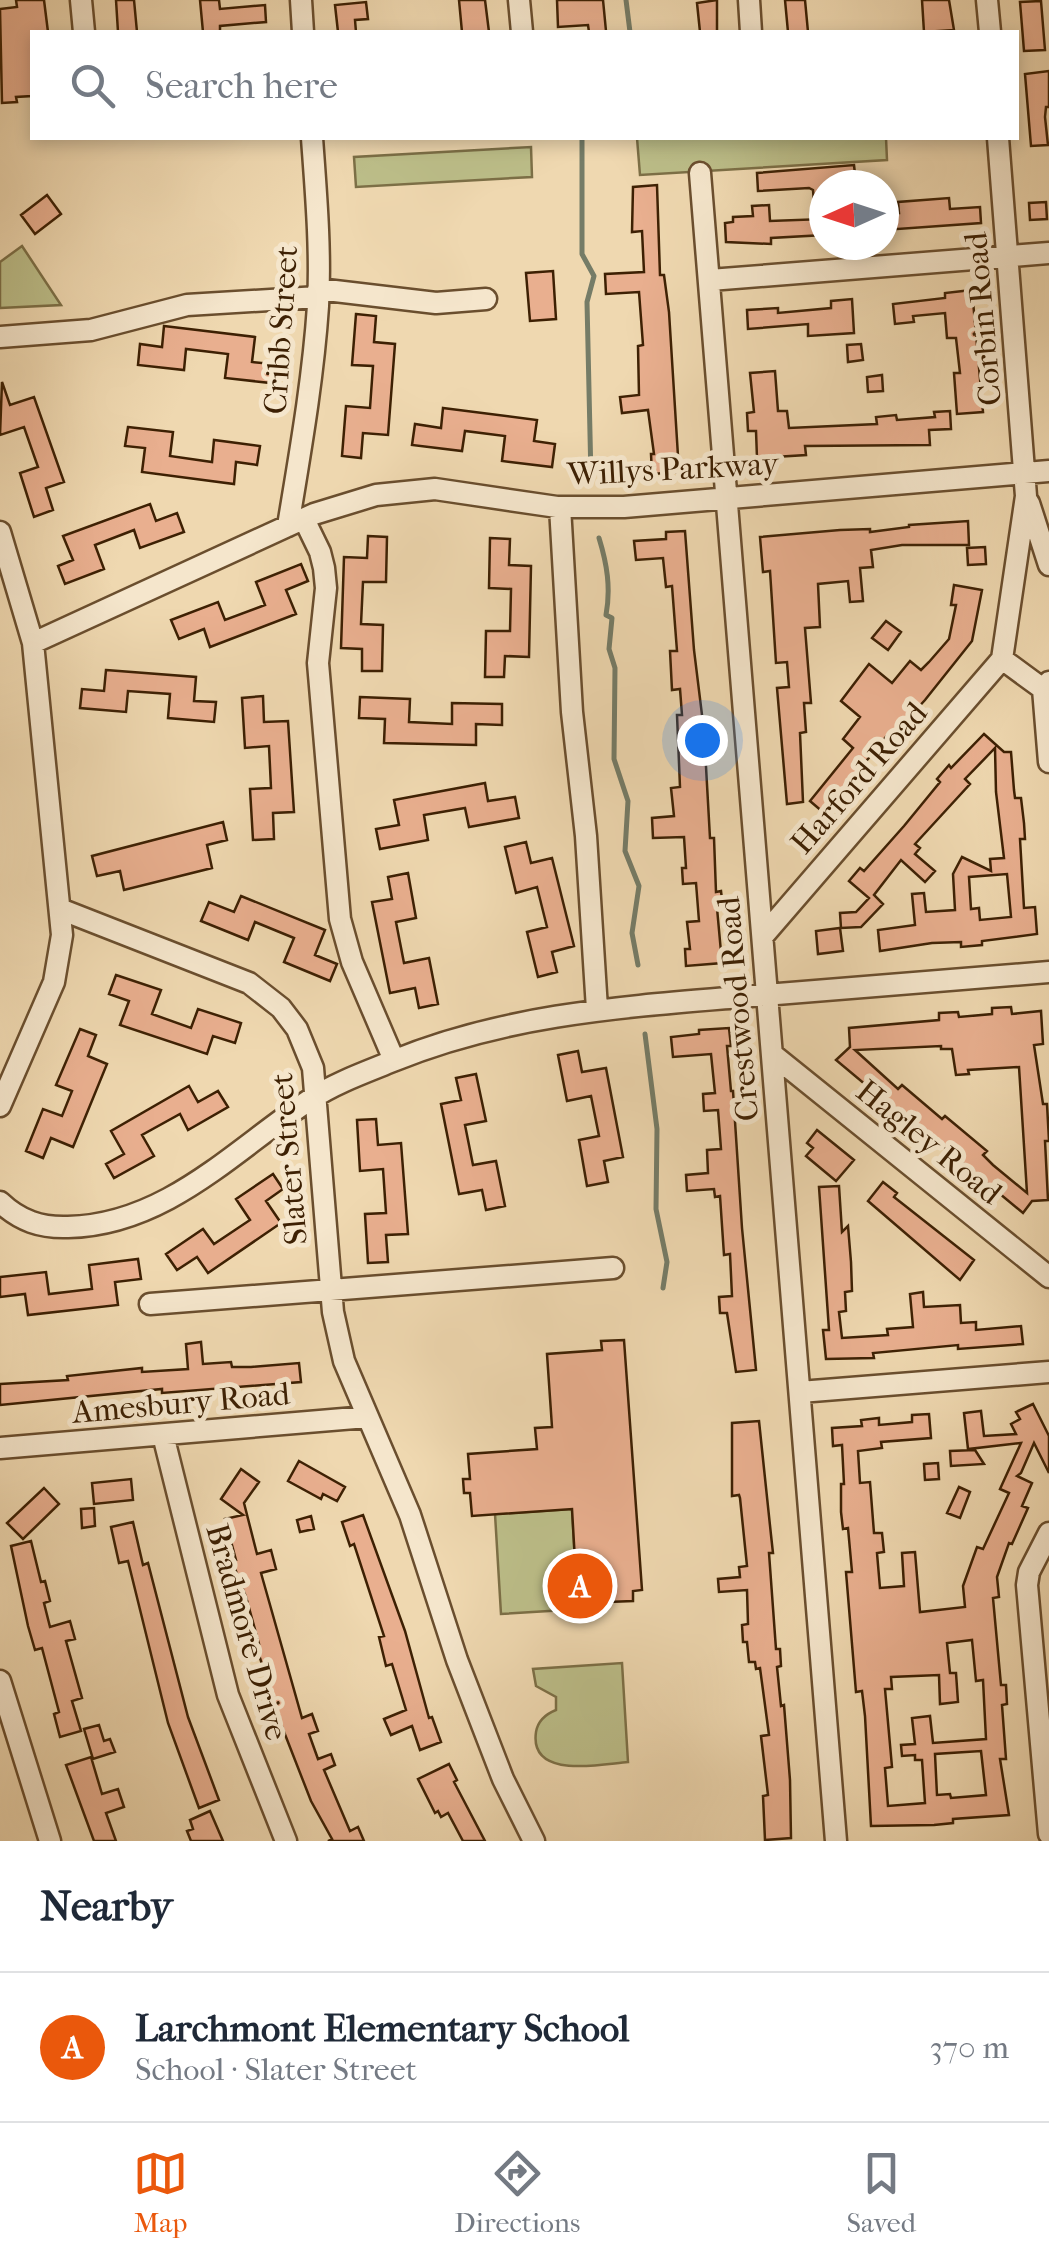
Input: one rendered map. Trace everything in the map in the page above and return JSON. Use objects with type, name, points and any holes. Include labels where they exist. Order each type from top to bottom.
[{"type":"street","points":[[82,0],[84,30]]},
{"type":"street","points":[[301,0],[304,30]]},
{"type":"street","points":[[520,0],[522,30]]},
{"type":"street","points":[[749,0],[751,30]]},
{"type":"street","points":[[987,0],[990,30]]},
{"type":"street","name":"Cribb Street","points":[[296,522],[318,293],[312,140]]},
{"type":"street","name":"Corbin Road","points":[[998,140],[1026,496],[1002,659]]},
{"type":"street","name":"Crestwood Road","points":[[700,172],[836,1841]]},
{"type":"street","points":[[710,280],[1049,254]]},
{"type":"street","points":[[0,336],[92,330],[186,305],[318,293],[436,303],[486,300]]},
{"type":"street","name":"Willys Parkway","points":[[33,642],[296,522],[342,503],[376,495],[435,489],[560,507],[624,507],[1049,471]]},
{"type":"street","name":"Corbin Road","points":[[1026,496],[1049,565]]},
{"type":"street","points":[[560,507],[572,712],[586,836],[597,1009]]},
{"type":"street","points":[[296,522],[320,552],[324,568],[326,588],[318,663],[340,919],[352,962],[394,1060]]},
{"type":"street","points":[[0,532],[33,642],[62,935],[54,982],[0,1106]]},
{"type":"street","points":[[1002,659],[1046,686],[1049,762]]},
{"type":"street","name":"Harford Road","points":[[762,936],[1002,659]]},
{"type":"street","name":"Slater Street","points":[[60,909],[249,983],[270,997],[297,1029],[309,1053],[331,1288],[344,1361],[410,1515],[503,1779],[534,1841]]},
{"type":"street","points":[[0,1202],[18,1218],[40,1225],[118,1222],[172,1198],[315,1096],[394,1060],[510,1023],[597,1009],[1049,972]]},
{"type":"street","name":"Hagley Road","points":[[772,1054],[1049,1278]]},
{"type":"street","points":[[150,1304],[613,1268]]},
{"type":"street","points":[[800,1392],[1049,1372]]},
{"type":"street","name":"Amesbury Road","points":[[0,1448],[367,1417]]},
{"type":"street","name":"Bradmore Drive","points":[[163,1435],[228,1695],[286,1841]]},
{"type":"street","points":[[1049,1532],[1027,1585],[1049,1834]]},
{"type":"street","points":[[0,1682],[50,1841]]},
{"type":"green space","points":[[637,140],[886,140],[887,160],[640,175]]},
{"type":"green space","points":[[531,147],[532,177],[356,187],[354,157]]},
{"type":"green space","points":[[22,246],[61,305],[0,308],[0,262]]},
{"type":"green space","points":[[572,1509],[581,1609],[501,1614],[495,1514]]},
{"type":"green space","points":[[622,1663],[628,1762],[569,1766],[544,1757],[537,1747],[536,1732],[543,1718],[556,1710],[556,1697],[536,1686],[533,1669]]},
{"type":"building","points":[[16,0],[44,0],[48,30],[30,30],[30,96],[2,103],[0,9],[17,7]]},
{"type":"building","points":[[116,0],[134,0],[137,30],[118,30]]},
{"type":"building","points":[[200,0],[219,0],[220,9],[265,5],[266,22],[203,30]]},
{"type":"building","points":[[459,0],[485,0],[489,30],[462,30]]},
{"type":"building","points":[[557,0],[603,0],[606,30],[589,30],[588,25],[558,27]]},
{"type":"building","points":[[717,0],[717,30],[700,30],[697,3]]},
{"type":"building","points":[[785,0],[805,0],[808,30],[788,30]]},
{"type":"building","points":[[922,0],[949,0],[954,30],[924,30]]},
{"type":"building","points":[[1041,1],[1045,50],[1024,51],[1020,2]]},
{"type":"building","points":[[366,2],[368,19],[355,20],[356,30],[338,30],[335,5]]},
{"type":"building","points":[[1049,71],[1049,107],[1045,117],[1048,145],[1031,146],[1025,74]]},
{"type":"building","points":[[854,165],[855,170],[809,170],[809,188],[758,191],[757,173]]},
{"type":"building","points":[[657,185],[660,275],[664,275],[669,312],[679,472],[652,474],[654,454],[648,410],[622,413],[620,397],[639,395],[638,346],[643,345],[639,292],[606,294],[605,274],[644,272],[642,231],[632,232],[633,187]]},
{"type":"building","points":[[47,195],[61,214],[35,234],[21,215]]},
{"type":"building","points":[[949,198],[950,209],[980,207],[981,223],[899,229],[899,202]]},
{"type":"building","points":[[1046,202],[1047,219],[1030,220],[1029,203]]},
{"type":"building","points":[[769,205],[770,221],[809,220],[809,236],[771,238],[771,244],[726,242],[725,223],[733,222],[733,217],[753,216],[752,206]]},
{"type":"building","points":[[553,271],[556,319],[530,321],[526,273]]},
{"type":"building","points":[[972,290],[983,412],[957,414],[954,373],[960,373],[956,338],[947,338],[945,313],[913,316],[914,322],[895,324],[893,304],[945,298],[945,293]]},
{"type":"building","points":[[852,299],[854,333],[808,336],[808,324],[748,329],[747,310],[778,308],[778,313],[831,308],[831,301]]},
{"type":"building","points":[[356,314],[376,316],[374,342],[395,344],[388,435],[363,433],[361,458],[342,456],[346,406],[370,408],[373,366],[352,365]]},
{"type":"building","points":[[164,326],[255,337],[252,362],[273,364],[271,383],[225,378],[228,354],[186,349],[184,370],[138,365],[140,344],[162,347]]},
{"type":"building","points":[[861,344],[863,360],[848,362],[847,345]]},
{"type":"building","points":[[775,371],[778,411],[787,411],[789,428],[877,424],[876,417],[935,417],[934,412],[950,411],[951,429],[929,430],[930,445],[805,446],[806,455],[757,458],[756,431],[748,431],[747,413],[754,412],[750,373]]},
{"type":"building","points":[[882,375],[883,391],[868,392],[867,377]]},
{"type":"building","points":[[2,382],[10,405],[34,397],[64,482],[46,488],[53,510],[34,517],[20,473],[38,467],[24,427],[0,435]]},
{"type":"building","points":[[443,408],[537,420],[534,441],[555,444],[552,467],[502,461],[505,436],[465,431],[462,451],[412,445],[415,424],[441,428]]},
{"type":"building","points":[[128,427],[173,432],[170,456],[212,462],[214,440],[260,446],[257,465],[236,462],[234,484],[142,472],[145,448],[125,446]]},
{"type":"building","points":[[150,504],[156,521],[177,513],[184,532],[140,548],[134,530],[95,545],[104,569],[65,584],[58,566],[73,560],[63,536]]},
{"type":"building","points":[[968,521],[969,545],[902,545],[871,550],[873,567],[860,568],[863,601],[850,602],[848,581],[818,584],[820,627],[805,628],[811,703],[804,703],[806,732],[800,733],[803,802],[787,804],[777,688],[789,687],[787,662],[776,663],[770,571],[763,572],[760,537],[840,530],[870,532]]},
{"type":"building","points":[[685,531],[710,838],[714,838],[716,892],[721,891],[723,908],[717,908],[722,963],[686,966],[685,949],[690,949],[687,922],[699,921],[696,883],[683,884],[684,837],[653,838],[652,818],[674,816],[671,788],[680,787],[677,715],[682,715],[680,689],[672,690],[670,651],[677,651],[672,586],[666,587],[663,558],[636,560],[634,541],[666,539],[666,532]]},
{"type":"building","points":[[368,536],[387,537],[386,582],[363,582],[361,624],[383,625],[382,671],[362,671],[362,649],[341,648],[344,557],[367,558]]},
{"type":"building","points":[[490,538],[510,539],[509,565],[531,566],[529,657],[505,656],[504,677],[485,677],[486,631],[510,631],[511,589],[489,588]]},
{"type":"building","points":[[985,547],[986,564],[968,565],[967,548]]},
{"type":"building","points":[[301,564],[308,581],[286,590],[296,614],[210,647],[204,629],[179,639],[171,620],[218,602],[225,620],[265,605],[256,582]]},
{"type":"building","points":[[954,585],[982,590],[972,641],[824,813],[810,801],[853,748],[843,739],[860,717],[841,701],[869,664],[892,683],[910,661],[921,670],[929,662],[949,639],[956,605],[951,605]]},
{"type":"building","points":[[886,621],[901,632],[888,650],[872,638]]},
{"type":"building","points":[[106,670],[196,677],[194,701],[216,702],[214,722],[168,718],[170,694],[128,691],[126,712],[80,708],[82,689],[104,691]]},
{"type":"building","points":[[263,696],[264,722],[288,721],[294,812],[273,813],[274,839],[253,840],[250,789],[271,788],[269,746],[245,748],[242,698]]},
{"type":"building","points":[[360,697],[410,699],[409,722],[452,724],[452,703],[502,704],[502,725],[476,724],[476,745],[384,743],[385,719],[359,718]]},
{"type":"building","points":[[984,734],[1004,752],[1011,752],[1015,798],[1021,798],[1024,823],[1025,839],[1020,839],[1024,908],[1035,907],[1037,934],[982,941],[982,945],[932,943],[880,951],[878,930],[915,925],[912,894],[924,893],[926,912],[955,910],[953,874],[962,857],[991,871],[990,859],[1004,858],[995,748],[965,779],[970,784],[915,844],[920,848],[915,854],[935,871],[925,882],[901,860],[874,895],[883,904],[861,927],[841,928],[840,913],[856,912],[869,898],[849,881],[860,868],[864,871],[940,782],[937,779],[949,765],[951,768]],"holes":[[[1007,874],[1011,917],[980,920],[979,908],[971,909],[969,877]]]},
{"type":"building","points":[[485,783],[488,801],[515,797],[519,818],[469,827],[465,808],[424,815],[428,840],[380,849],[376,829],[399,825],[394,800]]},
{"type":"building","points":[[223,822],[227,840],[207,845],[212,868],[124,890],[120,871],[97,876],[92,856]]},
{"type":"building","points":[[526,842],[531,863],[552,858],[574,946],[552,952],[557,972],[538,977],[527,932],[547,927],[537,887],[516,893],[505,847]]},
{"type":"building","points":[[408,873],[416,918],[396,922],[404,963],[429,958],[438,1004],[419,1008],[415,988],[390,993],[372,902],[392,899],[388,877]]},
{"type":"building","points":[[241,896],[325,930],[315,955],[337,964],[330,981],[284,962],[294,938],[255,922],[248,940],[201,921],[209,902],[234,912]]},
{"type":"building","points":[[840,928],[843,951],[818,954],[816,931]]},
{"type":"building","points":[[116,975],[161,990],[152,1014],[191,1028],[198,1009],[241,1023],[235,1043],[213,1036],[207,1054],[120,1025],[129,1001],[109,994]]},
{"type":"building","points":[[1011,1007],[1012,1014],[1041,1011],[1043,1044],[1034,1045],[1043,1104],[1047,1104],[1048,1200],[1032,1201],[1023,1213],[924,1131],[919,1136],[906,1125],[909,1121],[836,1060],[850,1047],[849,1028],[939,1020],[939,1013],[958,1012],[959,1017],[992,1014],[992,1008]],"holes":[[[952,1049],[956,1075],[969,1074],[968,1070],[1019,1067],[1027,1193],[983,1155],[987,1151],[945,1116],[942,1119],[902,1085],[898,1089],[855,1050]]]},
{"type":"building","points":[[729,1028],[731,1046],[727,1046],[756,1370],[736,1372],[727,1313],[720,1313],[719,1297],[732,1296],[730,1254],[724,1255],[720,1196],[715,1197],[714,1189],[687,1191],[686,1175],[708,1173],[707,1150],[721,1149],[718,1110],[704,1111],[703,1094],[715,1093],[711,1054],[673,1057],[671,1037]]},
{"type":"building","points":[[80,1029],[96,1035],[88,1056],[107,1064],[73,1147],[51,1138],[43,1158],[26,1151],[43,1109],[62,1116],[72,1091],[56,1085]]},
{"type":"building","points":[[578,1051],[582,1072],[606,1068],[623,1157],[604,1161],[608,1182],[587,1186],[579,1140],[599,1136],[591,1096],[567,1101],[558,1055]]},
{"type":"building","points":[[476,1074],[486,1121],[465,1125],[473,1165],[496,1161],[505,1206],[486,1210],[482,1190],[459,1194],[441,1104],[461,1100],[456,1078]]},
{"type":"building","points":[[189,1086],[198,1102],[218,1091],[228,1107],[188,1130],[180,1114],[142,1135],[154,1156],[114,1178],[106,1164],[124,1154],[111,1131]]},
{"type":"building","points":[[376,1119],[378,1145],[401,1143],[408,1234],[386,1235],[388,1262],[368,1263],[365,1214],[386,1213],[383,1169],[360,1171],[357,1120]]},
{"type":"building","points":[[817,1130],[854,1160],[836,1181],[806,1156],[813,1148],[807,1143]]},
{"type":"building","points":[[273,1174],[283,1189],[266,1201],[281,1223],[208,1273],[197,1257],[177,1270],[166,1254],[203,1229],[214,1244],[250,1220],[236,1199]]},
{"type":"building","points":[[883,1182],[897,1193],[894,1197],[974,1260],[960,1280],[868,1201]]},
{"type":"building","points":[[839,1186],[842,1232],[848,1226],[852,1291],[845,1292],[846,1311],[839,1312],[842,1338],[888,1335],[887,1329],[913,1327],[910,1294],[923,1292],[924,1307],[960,1305],[961,1323],[976,1322],[976,1330],[1021,1326],[1023,1344],[958,1349],[958,1345],[873,1353],[874,1358],[826,1359],[823,1330],[829,1330],[819,1187]]},
{"type":"building","points":[[138,1259],[141,1279],[115,1282],[118,1305],[28,1315],[25,1294],[0,1297],[0,1277],[46,1272],[49,1294],[92,1289],[89,1265]]},
{"type":"building","points":[[624,1340],[642,1590],[633,1591],[633,1601],[608,1602],[607,1594],[577,1596],[572,1509],[472,1516],[470,1493],[464,1493],[463,1479],[470,1479],[468,1454],[537,1449],[535,1428],[552,1427],[547,1354],[602,1350],[601,1341]]},
{"type":"building","points":[[201,1342],[203,1364],[231,1362],[232,1367],[251,1367],[299,1363],[301,1382],[162,1393],[162,1389],[0,1405],[0,1384],[68,1380],[67,1376],[142,1368],[142,1372],[188,1369],[186,1344]]},
{"type":"building","points":[[1033,1404],[1049,1436],[1049,1473],[1034,1443],[1017,1476],[1032,1483],[1022,1506],[1028,1508],[997,1577],[999,1597],[993,1598],[1001,1685],[1006,1685],[1007,1704],[1002,1705],[1006,1759],[1000,1759],[1009,1815],[953,1819],[953,1823],[934,1825],[871,1826],[865,1716],[862,1691],[856,1692],[846,1572],[852,1572],[848,1528],[843,1529],[841,1512],[842,1445],[833,1446],[832,1428],[862,1426],[861,1420],[879,1418],[879,1425],[912,1422],[912,1415],[929,1414],[931,1438],[881,1442],[882,1448],[858,1451],[860,1483],[870,1482],[874,1533],[882,1533],[884,1552],[877,1553],[880,1588],[904,1586],[902,1553],[915,1552],[920,1612],[965,1607],[963,1586],[977,1547],[983,1549],[1009,1493],[1000,1489],[1021,1443],[968,1449],[964,1413],[981,1411],[984,1436],[1016,1434],[1011,1424],[1020,1419],[1016,1412]],"holes":[[[972,1640],[976,1681],[983,1680],[986,1739],[933,1743],[930,1716],[912,1718],[915,1744],[901,1745],[902,1756],[915,1755],[915,1760],[922,1760],[925,1803],[888,1806],[885,1768],[892,1767],[885,1689],[892,1689],[891,1677],[939,1675],[940,1704],[958,1702],[956,1673],[950,1673],[947,1643]],[[981,1751],[986,1795],[937,1795],[935,1754]]]},
{"type":"building","points":[[759,1421],[773,1553],[769,1553],[776,1649],[780,1649],[781,1666],[777,1667],[781,1706],[784,1705],[791,1838],[765,1840],[763,1796],[768,1795],[761,1736],[769,1735],[760,1668],[749,1662],[747,1642],[743,1642],[742,1625],[748,1624],[747,1590],[719,1592],[718,1579],[740,1577],[739,1567],[747,1566],[740,1498],[732,1496],[732,1423]]},
{"type":"building","points":[[975,1450],[984,1464],[951,1466],[950,1451]]},
{"type":"building","points":[[299,1461],[345,1487],[337,1501],[323,1494],[321,1499],[288,1481]]},
{"type":"building","points":[[938,1463],[939,1479],[925,1480],[924,1464]]},
{"type":"building","points":[[241,1469],[259,1482],[244,1503],[257,1554],[271,1550],[276,1569],[261,1573],[302,1718],[312,1714],[318,1731],[309,1734],[318,1759],[331,1754],[335,1765],[324,1770],[350,1831],[358,1827],[364,1841],[328,1841],[332,1839],[311,1801],[279,1719],[246,1597],[232,1561],[236,1560],[225,1519],[243,1515],[221,1499]]},
{"type":"building","points":[[131,1479],[133,1500],[94,1504],[92,1483]]},
{"type":"building","points":[[959,1487],[970,1492],[960,1518],[947,1513]]},
{"type":"building","points":[[44,1488],[59,1504],[23,1539],[7,1523]]},
{"type":"building","points":[[94,1508],[95,1526],[82,1528],[81,1509]]},
{"type":"building","points":[[363,1515],[405,1631],[429,1718],[432,1717],[441,1742],[420,1750],[412,1726],[391,1735],[384,1719],[406,1710],[392,1664],[386,1666],[379,1637],[384,1636],[354,1544],[350,1546],[342,1522]]},
{"type":"building","points":[[311,1516],[314,1529],[300,1532],[297,1520]]},
{"type":"building","points":[[133,1522],[143,1565],[148,1563],[188,1717],[219,1800],[199,1808],[168,1723],[128,1561],[119,1563],[111,1527]]},
{"type":"building","points":[[31,1541],[50,1601],[44,1603],[50,1627],[70,1621],[75,1639],[66,1641],[82,1698],[72,1701],[81,1731],[60,1737],[54,1714],[59,1712],[42,1648],[35,1650],[28,1626],[11,1546]]},
{"type":"building","points":[[99,1725],[104,1741],[110,1739],[115,1752],[93,1759],[84,1729]]},
{"type":"building","points":[[91,1757],[102,1794],[118,1789],[124,1807],[106,1813],[116,1841],[94,1841],[66,1765]]},
{"type":"building","points":[[449,1764],[457,1780],[454,1782],[485,1841],[463,1841],[448,1813],[441,1817],[438,1811],[435,1813],[418,1779]]},
{"type":"building","points":[[210,1811],[223,1841],[191,1841],[187,1831],[193,1829],[190,1820]]},
{"type":"waterway","points":[[626,0],[630,30]]},
{"type":"waterway","points":[[582,140],[582,254],[594,276],[587,302],[591,478]]},
{"type":"waterway","points":[[599,538],[607,576],[606,615],[612,618],[609,649],[615,668],[614,759],[628,801],[625,851],[639,886],[632,933],[638,965]]},
{"type":"waterway","points":[[645,1034],[657,1129],[656,1209],[667,1262],[663,1288]]},
{"type":"place","name":"Larchmont Elementary School","points":[[580,1586]]}]
